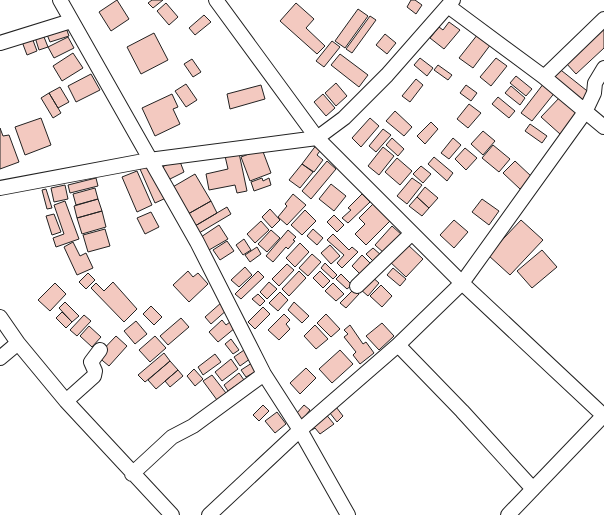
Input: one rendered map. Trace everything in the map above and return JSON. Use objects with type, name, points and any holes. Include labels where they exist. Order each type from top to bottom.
[{"type":"street","points":[[60,0],[149,160],[197,242],[264,374],[300,430],[348,515]]},
{"type":"street","points":[[216,0],[317,138],[411,234],[604,415],[533,489],[513,513]]},
{"type":"street","points":[[0,188],[149,160],[317,138],[344,118],[382,80],[450,3],[544,77],[604,127]]},
{"type":"street","points":[[544,77],[604,19]]},
{"type":"street","points":[[0,43],[71,21]]},
{"type":"street","points":[[209,515],[300,430],[398,346],[462,283],[585,112],[594,93],[596,83],[604,68]]},
{"type":"street","points":[[357,286],[411,234]]},
{"type":"street","points":[[0,317],[18,343],[66,401],[132,474],[172,515]]},
{"type":"street","points":[[0,358],[18,343]]},
{"type":"street","points":[[398,346],[462,411],[533,489]]},
{"type":"street","points":[[66,401],[94,376],[95,371],[91,362],[100,350]]},
{"type":"street","points":[[132,474],[172,437],[193,426],[264,374]]},
{"type":"building","points":[[117,0],[129,19],[111,31],[99,12]]},
{"type":"building","points":[[152,0],[163,0],[153,8],[148,3]]},
{"type":"building","points":[[411,0],[415,0],[422,5],[416,14],[407,7]]},
{"type":"building","points":[[166,3],[178,17],[169,25],[157,11]]},
{"type":"building","points":[[296,3],[314,19],[306,28],[325,46],[317,54],[280,21]]},
{"type":"building","points":[[358,9],[368,16],[345,48],[335,41]]},
{"type":"building","points":[[204,15],[211,22],[195,35],[189,28]]},
{"type":"building","points":[[370,16],[376,20],[352,53],[346,49]]},
{"type":"building","points":[[449,22],[460,30],[444,49],[430,38],[439,27],[443,30]]},
{"type":"building","points":[[65,25],[69,36],[50,42],[46,32]]},
{"type":"building","points":[[604,28],[604,48],[576,74],[566,63]]},
{"type":"building","points":[[42,32],[48,47],[39,50],[34,34]]},
{"type":"building","points":[[154,33],[168,60],[141,74],[127,47]]},
{"type":"building","points":[[385,34],[396,43],[387,54],[376,45]]},
{"type":"building","points":[[478,34],[491,44],[473,68],[459,58]]},
{"type":"building","points":[[31,35],[37,51],[27,55],[21,39]]},
{"type":"building","points":[[68,37],[74,48],[54,58],[48,47]]},
{"type":"building","points":[[332,41],[340,47],[324,67],[316,61]]},
{"type":"building","points":[[73,53],[83,68],[62,81],[53,66]]},
{"type":"building","points":[[340,54],[368,75],[359,87],[331,65]]},
{"type":"building","points":[[420,58],[433,68],[427,76],[414,65]]},
{"type":"building","points":[[496,58],[507,66],[491,86],[480,77]]},
{"type":"building","points":[[192,59],[201,72],[193,77],[184,64]]},
{"type":"building","points":[[438,65],[452,75],[448,80],[434,70]]},
{"type":"building","points":[[557,67],[591,94],[583,104],[549,76]]},
{"type":"building","points":[[91,74],[100,90],[76,102],[68,86]]},
{"type":"building","points":[[516,76],[532,89],[526,96],[510,83]]},
{"type":"building","points":[[416,79],[423,85],[410,102],[402,96]]},
{"type":"building","points":[[336,83],[347,96],[336,106],[325,93]]},
{"type":"building","points":[[544,83],[556,91],[532,121],[521,113]]},
{"type":"building","points":[[186,84],[197,100],[186,107],[175,91]]},
{"type":"building","points":[[261,85],[265,99],[230,109],[227,94]]},
{"type":"building","points":[[466,85],[477,93],[471,101],[460,93]]},
{"type":"building","points":[[511,86],[525,98],[520,105],[505,93]]},
{"type":"building","points":[[60,87],[69,102],[58,108],[49,93]]},
{"type":"building","points":[[49,93],[61,113],[53,118],[41,98]]},
{"type":"building","points":[[172,94],[178,107],[173,109],[180,124],[155,136],[142,108]]},
{"type":"building","points":[[323,94],[335,108],[326,116],[314,102]]},
{"type":"building","points":[[561,96],[580,113],[560,134],[541,117]]},
{"type":"building","points":[[498,97],[515,111],[509,118],[492,104]]},
{"type":"building","points":[[469,104],[481,113],[468,128],[457,119]]},
{"type":"building","points":[[395,111],[412,127],[404,136],[386,121]]},
{"type":"building","points":[[41,118],[51,145],[25,155],[15,127]]},
{"type":"building","points":[[370,118],[379,126],[361,147],[352,138]]},
{"type":"building","points":[[431,122],[438,129],[425,144],[417,136]]},
{"type":"building","points":[[530,124],[547,136],[542,143],[525,131]]},
{"type":"building","points":[[0,128],[3,136],[9,135],[19,162],[0,169]]},
{"type":"building","points":[[383,129],[391,135],[376,152],[369,146]]},
{"type":"building","points":[[483,131],[495,141],[483,155],[471,144]]},
{"type":"building","points":[[392,138],[404,149],[398,156],[386,145]]},
{"type":"building","points":[[453,138],[461,145],[449,159],[441,153]]},
{"type":"building","points":[[317,144],[322,148],[317,155],[323,160],[314,172],[302,164]]},
{"type":"building","points":[[493,145],[510,159],[499,172],[482,158]]},
{"type":"building","points":[[383,147],[394,156],[379,175],[368,166]]},
{"type":"building","points":[[465,148],[477,158],[466,170],[455,159]]},
{"type":"building","points":[[262,149],[271,173],[250,181],[241,157]]},
{"type":"building","points":[[239,153],[247,191],[237,193],[235,185],[209,190],[206,174],[228,169],[225,156]]},
{"type":"building","points":[[434,157],[453,173],[447,181],[428,164]]},
{"type":"building","points":[[397,158],[412,171],[400,185],[385,172]]},
{"type":"building","points":[[179,159],[184,172],[168,180],[162,167]]},
{"type":"building","points":[[327,161],[336,169],[311,199],[302,191]]},
{"type":"building","points":[[515,161],[532,177],[520,189],[503,173]]},
{"type":"building","points":[[151,164],[166,198],[155,203],[140,169]]},
{"type":"building","points":[[302,164],[313,172],[300,188],[289,180]]},
{"type":"building","points":[[421,166],[431,174],[423,183],[413,174]]},
{"type":"building","points":[[137,171],[152,205],[137,212],[122,177]]},
{"type":"building","points":[[195,174],[211,201],[188,214],[171,188]]},
{"type":"building","points":[[96,178],[98,186],[70,193],[68,185]]},
{"type":"building","points":[[262,178],[263,181],[269,178],[271,185],[254,191],[251,182]]},
{"type":"building","points":[[412,178],[422,185],[407,204],[397,196]]},
{"type":"building","points":[[331,184],[346,196],[334,211],[319,199]]},
{"type":"building","points":[[65,185],[68,199],[54,202],[51,188]]},
{"type":"building","points":[[425,187],[438,198],[429,208],[417,197]]},
{"type":"building","points":[[95,188],[98,199],[76,205],[73,194]]},
{"type":"building","points":[[46,189],[52,208],[47,209],[42,190]]},
{"type":"building","points":[[293,194],[306,205],[287,225],[278,217],[287,206],[285,204]]},
{"type":"building","points":[[362,194],[370,202],[348,223],[342,218],[351,210],[348,208]]},
{"type":"building","points":[[417,197],[429,208],[422,216],[409,206]]},
{"type":"building","points":[[98,199],[102,211],[77,218],[74,206]]},
{"type":"building","points":[[482,199],[499,211],[489,225],[472,212]]},
{"type":"building","points":[[65,201],[79,239],[56,247],[53,238],[64,234],[54,205]]},
{"type":"building","points":[[211,201],[217,213],[195,226],[188,214]]},
{"type":"building","points":[[374,203],[391,220],[366,245],[355,234],[365,224],[359,218]]},
{"type":"building","points":[[227,207],[231,214],[199,233],[195,226]]},
{"type":"building","points":[[270,209],[280,220],[272,228],[262,217]]},
{"type":"building","points":[[305,210],[316,221],[302,235],[291,225]]},
{"type":"building","points":[[102,211],[106,227],[82,234],[77,218]]},
{"type":"building","points":[[151,212],[159,227],[145,234],[137,218]]},
{"type":"building","points":[[54,214],[61,232],[52,235],[46,216]]},
{"type":"building","points":[[334,215],[344,225],[337,232],[327,222]]},
{"type":"building","points":[[454,220],[468,232],[454,248],[440,235]]},
{"type":"building","points":[[521,220],[543,240],[510,275],[488,255]]},
{"type":"building","points":[[261,221],[269,230],[255,243],[247,234]]},
{"type":"building","points":[[219,225],[228,239],[209,250],[201,237]]},
{"type":"building","points":[[392,226],[402,235],[384,253],[375,245]]},
{"type":"building","points":[[105,229],[110,246],[88,252],[83,235]]},
{"type":"building","points":[[313,229],[323,238],[317,245],[307,236]]},
{"type":"building","points":[[271,230],[280,238],[267,252],[258,244]]},
{"type":"building","points":[[288,230],[296,237],[293,240],[295,241],[288,249],[286,247],[273,262],[266,256]]},
{"type":"building","points":[[333,234],[349,250],[352,247],[358,252],[342,268],[337,263],[344,255],[327,240]]},
{"type":"building","points":[[244,239],[251,250],[243,255],[236,245]]},
{"type":"building","points":[[227,241],[234,251],[220,260],[213,250]]},
{"type":"building","points":[[73,242],[80,256],[86,253],[93,268],[77,275],[64,247]]},
{"type":"building","points":[[300,243],[309,252],[295,267],[286,258]]},
{"type":"building","points":[[407,244],[423,259],[406,277],[388,260]]},
{"type":"building","points":[[330,245],[340,256],[331,264],[321,253]]},
{"type":"building","points":[[257,247],[261,254],[250,262],[245,255]]},
{"type":"building","points":[[373,248],[381,255],[374,262],[366,254]]},
{"type":"building","points":[[542,250],[557,267],[532,288],[517,271]]},
{"type":"building","points":[[312,254],[321,262],[308,276],[299,268]]},
{"type":"building","points":[[362,255],[371,264],[361,275],[352,266]]},
{"type":"building","points":[[325,263],[337,275],[333,279],[321,268]]},
{"type":"building","points":[[287,264],[294,270],[279,286],[272,279]]},
{"type":"building","points":[[245,267],[252,275],[239,287],[231,280]]},
{"type":"building","points":[[393,268],[406,279],[400,286],[387,275]]},
{"type":"building","points":[[188,271],[193,277],[198,273],[208,284],[189,302],[173,285]]},
{"type":"building","points":[[258,271],[264,277],[241,299],[235,294]]},
{"type":"building","points":[[299,271],[306,278],[289,296],[282,289]]},
{"type":"building","points":[[320,271],[330,281],[323,288],[313,278]]},
{"type":"building","points":[[88,273],[95,280],[86,289],[79,282]]},
{"type":"building","points":[[341,274],[352,285],[347,289],[336,279]]},
{"type":"building","points":[[371,276],[379,283],[368,296],[360,289]]},
{"type":"building","points":[[113,282],[137,309],[124,322],[91,288],[96,283],[104,291]]},
{"type":"building","points":[[269,282],[277,289],[267,299],[260,292]]},
{"type":"building","points":[[55,283],[66,294],[50,311],[38,300]]},
{"type":"building","points":[[333,283],[344,294],[336,301],[325,291]]},
{"type":"building","points":[[381,285],[392,296],[382,307],[370,296]]},
{"type":"building","points":[[354,289],[359,294],[346,308],[340,303]]},
{"type":"building","points":[[280,292],[288,300],[278,311],[269,303]]},
{"type":"building","points":[[258,294],[265,301],[260,306],[252,299]]},
{"type":"building","points":[[65,302],[79,316],[72,322],[59,308]]},
{"type":"building","points":[[222,302],[228,309],[211,324],[205,317]]},
{"type":"building","points":[[294,302],[309,316],[302,323],[288,310]]},
{"type":"building","points":[[151,306],[162,317],[154,325],[143,314]]},
{"type":"building","points":[[263,307],[270,314],[255,329],[248,322]]},
{"type":"building","points":[[62,312],[72,322],[66,328],[56,318]]},
{"type":"building","points":[[284,314],[290,320],[286,324],[290,329],[279,340],[268,330]]},
{"type":"building","points":[[326,314],[340,329],[331,337],[317,323]]},
{"type":"building","points":[[84,315],[91,321],[77,336],[70,330]]},
{"type":"building","points":[[181,318],[189,327],[168,345],[160,336]]},
{"type":"building","points":[[222,320],[226,325],[230,322],[235,328],[218,342],[209,332]]},
{"type":"building","points":[[136,321],[147,334],[135,344],[124,331]]},
{"type":"building","points":[[382,323],[394,336],[379,350],[366,336]]},
{"type":"building","points":[[315,325],[328,339],[316,349],[304,336]]},
{"type":"building","points":[[350,325],[363,344],[366,342],[374,353],[360,364],[353,355],[356,352],[344,337],[348,334],[344,330]]},
{"type":"building","points":[[89,326],[101,337],[92,347],[80,336]]},
{"type":"building","points":[[116,336],[127,346],[109,366],[97,356]]},
{"type":"building","points":[[155,336],[166,348],[150,362],[139,350]]},
{"type":"building","points":[[231,339],[239,350],[233,354],[225,344]]},
{"type":"building","points":[[247,348],[254,356],[240,366],[234,357]]},
{"type":"building","points":[[340,350],[353,364],[332,383],[319,369]]},
{"type":"building","points":[[164,353],[170,361],[145,382],[138,375]]},
{"type":"building","points":[[215,354],[221,362],[203,375],[198,367]]},
{"type":"building","points":[[231,359],[238,369],[222,381],[215,372]]},
{"type":"building","points":[[170,361],[178,370],[156,389],[148,380]]},
{"type":"building","points":[[255,361],[260,369],[246,377],[241,370]]},
{"type":"building","points":[[306,368],[316,378],[300,394],[290,383]]},
{"type":"building","points":[[194,369],[203,379],[195,386],[187,376]]},
{"type":"building","points":[[178,370],[183,376],[170,387],[165,381]]},
{"type":"building","points":[[239,373],[244,380],[228,391],[224,385]]},
{"type":"building","points":[[212,375],[226,393],[217,400],[203,381]]},
{"type":"building","points":[[333,403],[343,416],[337,422],[326,408]]},
{"type":"building","points":[[263,405],[269,411],[259,421],[253,415]]},
{"type":"building","points":[[304,405],[310,410],[302,420],[296,414]]},
{"type":"building","points":[[277,412],[286,424],[275,433],[265,421]]},
{"type":"building","points":[[324,412],[334,424],[320,434],[315,428],[312,430],[308,424]]}]
